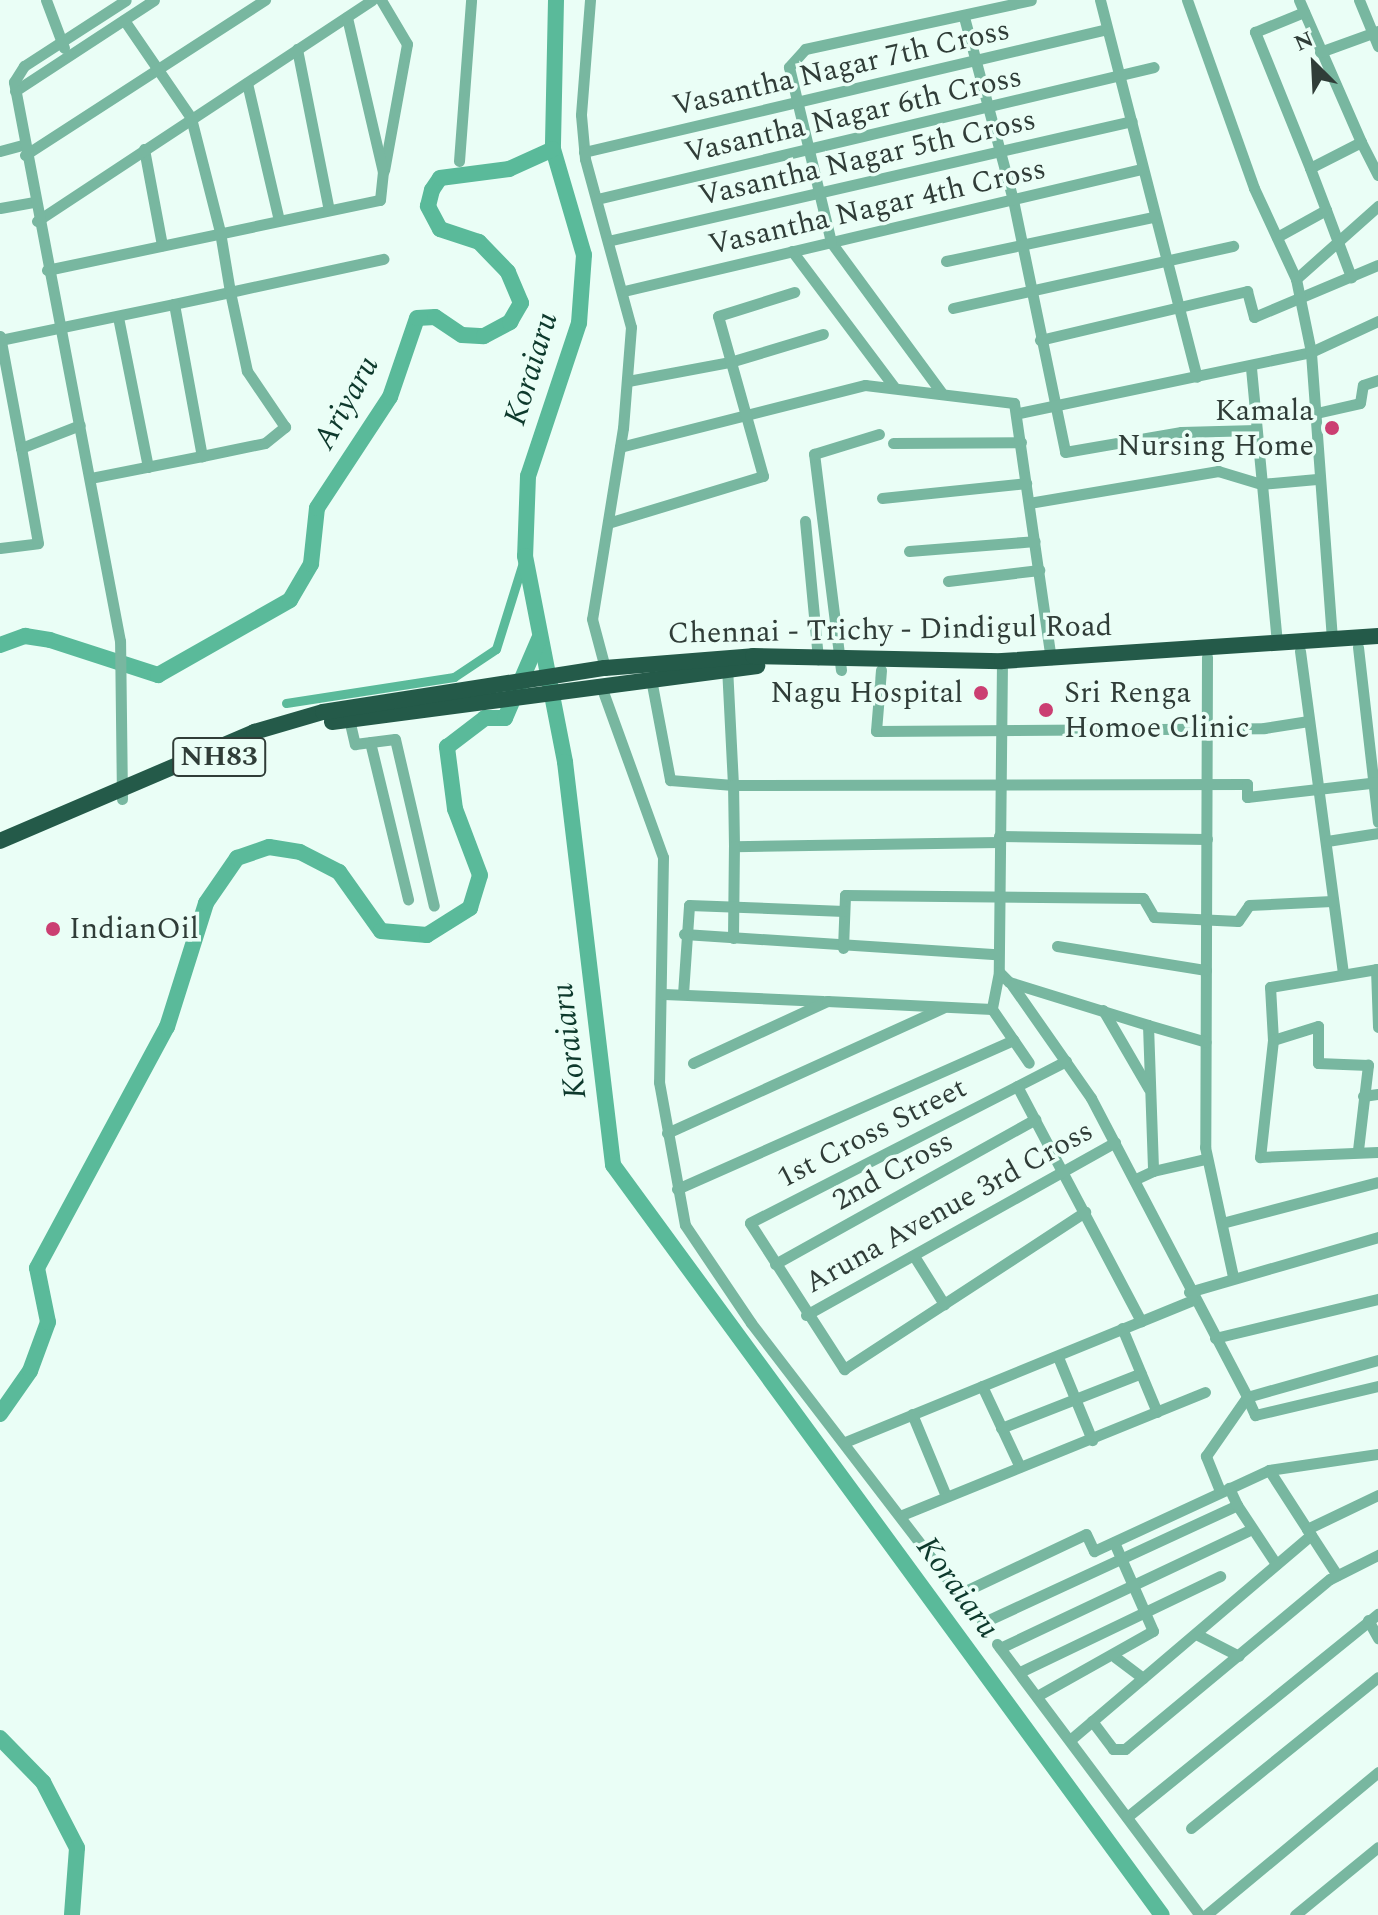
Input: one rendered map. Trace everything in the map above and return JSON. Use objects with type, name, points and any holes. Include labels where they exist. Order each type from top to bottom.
[{"type":"highway","name":"Chennai - Trichy - Dindigul Road","points":[[0,851],[278,725],[598,678],[708,657],[818,659],[881,670],[1207,657],[1332,639],[1378,636]]},
{"type":"highway","name":"Chennai - Trichy - Dindigul Road","points":[[598,678],[651,679],[727,668],[1002,666],[1051,659],[1277,648],[1300,651],[1378,645]]},
{"type":"highway","name":"Chennai - Trichy - Dindigul Road","points":[[0,841],[238,749],[349,719],[450,700]]},
{"type":"street","points":[[46,0],[67,57]]},
{"type":"street","points":[[120,795],[117,689],[120,641],[91,478],[37,221],[15,91],[18,71],[126,0]]},
{"type":"street","points":[[15,91],[154,0]]},
{"type":"street","points":[[0,151],[24,150],[265,0]]},
{"type":"street","points":[[37,221],[372,0]]},
{"type":"street","points":[[47,270],[380,200],[407,44],[381,0]]},
{"type":"street","points":[[459,161],[471,0]]},
{"type":"street","points":[[590,0],[584,152],[612,240],[624,291],[628,381],[592,619],[598,678],[663,857],[664,994],[659,1082],[677,1189],[702,1254],[959,1594],[1086,1534],[1094,1551],[1269,1470],[1378,1454]]},
{"type":"street","points":[[941,392],[831,242],[789,67],[805,49],[964,17],[1031,0]]},
{"type":"street","points":[[1100,0],[1176,308],[1197,377]]},
{"type":"street","points":[[1187,0],[1277,237],[1296,279],[1301,301],[1311,352],[1312,414],[1332,639]]},
{"type":"street","points":[[1299,0],[1378,175]]},
{"type":"street","points":[[1359,0],[1375,32],[1378,46]]},
{"type":"street","points":[[1304,12],[1255,32],[1351,277]]},
{"type":"street","points":[[347,17],[383,172]]},
{"type":"street","points":[[964,17],[979,62],[1013,200],[1029,293],[1065,452],[1181,432],[1256,430]]},
{"type":"street","points":[[91,478],[265,443],[285,427],[247,371],[220,232],[191,118],[124,20]]},
{"type":"street","name":"Vasantha Nagar 7th Cross","points":[[584,152],[979,62],[1107,29]]},
{"type":"street","points":[[1320,52],[1375,32]]},
{"type":"street","points":[[297,49],[329,210]]},
{"type":"street","name":"Vasantha Nagar 6th Cross","points":[[597,199],[1120,78],[1154,67]]},
{"type":"street","points":[[247,83],[279,220]]},
{"type":"street","name":"Vasantha Nagar 5th Cross","points":[[612,240],[1132,121]]},
{"type":"street","points":[[1310,168],[1361,142]]},
{"type":"street","points":[[144,149],[162,245]]},
{"type":"street","name":"Vasantha Nagar 4th Cross","points":[[624,291],[1141,169]]},
{"type":"street","points":[[0,208],[34,202]]},
{"type":"street","points":[[1296,279],[1378,206]]},
{"type":"street","points":[[1277,237],[1326,210]]},
{"type":"street","points":[[946,261],[1153,217]]},
{"type":"street","points":[[953,308],[1233,246]]},
{"type":"street","points":[[792,251],[900,388]]},
{"type":"street","points":[[0,548],[38,543],[0,339],[118,317],[383,259]]},
{"type":"street","points":[[1040,340],[1247,291],[1254,317],[1301,301],[1378,265]]},
{"type":"street","points":[[608,523],[763,476],[718,316],[794,292]]},
{"type":"street","points":[[174,304],[202,456]]},
{"type":"street","points":[[118,317],[148,467]]},
{"type":"street","points":[[1019,413],[1251,368],[1311,352],[1378,321]]},
{"type":"street","points":[[628,381],[730,362],[823,334]]},
{"type":"street","points":[[1251,368],[1277,648]]},
{"type":"street","points":[[1312,414],[1360,403],[1363,385],[1378,380]]},
{"type":"street","points":[[620,447],[865,385],[1014,403],[1019,413],[1051,659]]},
{"type":"street","points":[[21,448],[80,425]]},
{"type":"street","points":[[841,665],[814,454],[879,434]]},
{"type":"street","points":[[893,443],[1021,442]]},
{"type":"street","points":[[1029,503],[1218,471],[1261,484],[1317,479]]},
{"type":"street","points":[[882,498],[1026,483]]},
{"type":"street","points":[[805,521],[818,659]]},
{"type":"street","points":[[909,551],[1035,541]]},
{"type":"street","points":[[948,581],[1039,570]]},
{"type":"street","points":[[1358,647],[1376,783],[1378,822]]},
{"type":"street","points":[[1300,651],[1316,790],[1327,841],[1343,973]]},
{"type":"street","points":[[1207,657],[1205,1159],[1233,1277]]},
{"type":"street","points":[[1002,666],[1004,727],[996,954],[999,972],[992,1009],[1029,1063]]},
{"type":"street","points":[[727,668],[733,785],[733,938]]},
{"type":"street","points":[[881,670],[876,731],[1004,727],[1206,729],[1308,721]]},
{"type":"street","points":[[651,679],[670,780],[733,785],[1247,784],[1247,797],[1376,783]]},
{"type":"street","points":[[349,719],[355,744],[395,739],[434,906]]},
{"type":"street","points":[[370,742],[408,899]]},
{"type":"street","points":[[1327,841],[1378,833]]},
{"type":"street","points":[[734,846],[999,839],[1207,839]]},
{"type":"street","points":[[843,948],[845,895],[997,899],[1143,898],[1154,917],[1242,920],[1249,905],[1332,901]]},
{"type":"street","points":[[683,994],[684,934],[689,905],[844,911]]},
{"type":"street","points":[[684,934],[843,948],[996,954]]},
{"type":"street","points":[[1057,946],[1206,970]]},
{"type":"street","points":[[1378,1027],[1377,969],[1270,987],[1273,1040],[1260,1157],[1358,1150],[1378,1152]]},
{"type":"street","points":[[999,972],[1066,1061],[1115,1142],[1136,1179],[1191,1296],[1255,1415],[1378,1386]]},
{"type":"street","points":[[1009,982],[1206,1042]]},
{"type":"street","points":[[664,994],[992,1009]]},
{"type":"street","points":[[693,1063],[827,1001]]},
{"type":"street","points":[[667,1133],[947,1007]]},
{"type":"street","points":[[1103,1010],[1151,1091]]},
{"type":"street","points":[[1148,1025],[1153,1171]]},
{"type":"street","points":[[1273,1040],[1318,1026],[1318,1063],[1368,1065],[1358,1150]]},
{"type":"street","points":[[677,1189],[1014,1040]]},
{"type":"street","name":"1st Cross Street","points":[[775,1264],[750,1223],[1066,1061]]},
{"type":"street","points":[[1017,1086],[1141,1321]]},
{"type":"street","points":[[1363,1096],[1378,1094]]},
{"type":"street","name":"2nd Cross","points":[[775,1264],[1035,1119]]},
{"type":"street","name":"Aruna Avenue 3rd Cross","points":[[806,1315],[1115,1142]]},
{"type":"street","points":[[1136,1179],[1153,1171],[1205,1159]]},
{"type":"street","points":[[1222,1223],[1378,1182]]},
{"type":"street","points":[[775,1264],[844,1369],[1085,1212]]},
{"type":"street","points":[[845,1442],[1058,1357],[1233,1277],[1378,1237]]},
{"type":"street","points":[[914,1256],[944,1304]]},
{"type":"street","points":[[1215,1338],[1378,1299]]},
{"type":"street","points":[[1122,1328],[1157,1412]]},
{"type":"street","points":[[1058,1357],[1092,1440]]},
{"type":"street","points":[[1276,1564],[1248,1531],[1237,1505],[1206,1456],[1247,1397],[1378,1360]]},
{"type":"street","points":[[1001,1428],[1141,1373]]},
{"type":"street","points":[[982,1386],[1020,1467]]},
{"type":"street","points":[[902,1515],[1205,1392]]},
{"type":"street","points":[[912,1414],[946,1496]]},
{"type":"street","points":[[1269,1470],[1337,1575]]},
{"type":"street","points":[[1070,1740],[1196,1634],[1309,1532],[1378,1495]]},
{"type":"street","points":[[982,1623],[1237,1505]]},
{"type":"street","points":[[1248,1531],[998,1646],[1203,1915],[1378,1772]]},
{"type":"street","points":[[1037,1696],[1115,1657],[1150,1635],[1146,1611],[1114,1542]]},
{"type":"street","points":[[1092,1721],[1120,1752],[1337,1575],[1378,1555]]},
{"type":"street","points":[[1020,1672],[1220,1576]]},
{"type":"street","points":[[1127,1817],[1373,1617],[1378,1638]]},
{"type":"street","points":[[1196,1634],[1239,1656]]},
{"type":"street","points":[[1115,1657],[1143,1678]]},
{"type":"street","points":[[1191,1828],[1378,1677]]},
{"type":"street","points":[[1295,1915],[1378,1847]]},
{"type":"waterway","name":"Koraiaru","points":[[556,0],[553,149],[584,255],[579,323],[528,476],[525,556],[565,762],[613,1165],[1162,1915]]},
{"type":"waterway","name":"Ariyaru","points":[[0,645],[25,636],[50,640],[158,675],[290,600],[311,564],[317,508],[390,397],[417,318],[435,317],[462,335],[484,336],[510,322],[521,303],[508,272],[479,242],[440,229],[428,206],[432,190],[440,178],[509,169],[553,149]]},
{"type":"waterway","points":[[286,703],[454,677],[496,649],[525,556]]},
{"type":"waterway","points":[[0,1414],[30,1371],[48,1322],[37,1268],[167,1027],[206,903],[237,858],[269,847],[300,852],[339,872],[381,931],[427,935],[470,908],[480,875],[455,809],[447,747],[485,718],[505,718],[539,639]]},
{"type":"waterway","points":[[0,1738],[43,1782],[77,1848],[72,1915]]},
{"type":"place","name":"Kamala Nursing Home","points":[[1332,428]]},
{"type":"place","name":"Nagu Hospital","points":[[981,693]]},
{"type":"place","name":"Sri Renga Homoe Clinic","points":[[1046,710]]},
{"type":"place","name":"IndianOil","points":[[53,929]]}]
